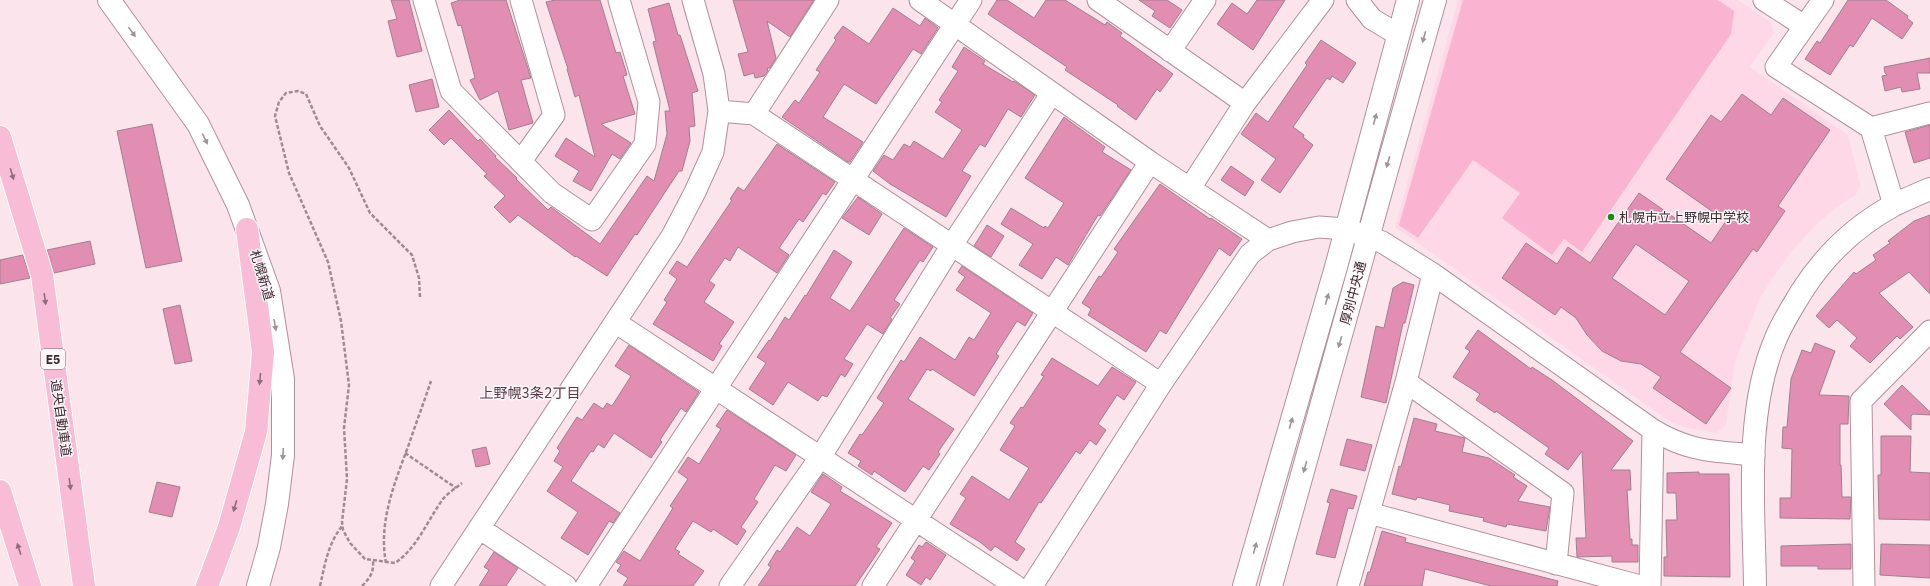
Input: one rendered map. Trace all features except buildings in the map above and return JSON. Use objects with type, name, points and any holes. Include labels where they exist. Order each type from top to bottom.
[{"type":"highway","name":"道央自動車道","points":[[0,137],[42,275],[84,586]]},
{"type":"highway","points":[[208,586],[229,527],[256,432],[262,352],[247,229]]},
{"type":"highway","points":[[0,491],[30,586]]},
{"type":"main road","name":"札幌新道","points":[[109,0],[198,124],[238,205],[269,291],[283,379],[283,455],[269,547],[258,586]]},
{"type":"main road","name":"厚別中央通","points":[[1244,586],[1346,229],[1397,34],[1408,0]]},
{"type":"main road","name":"厚別中央通","points":[[1271,586],[1369,236],[1379,195],[1435,0]]},
{"type":"main road","points":[[1755,586],[1754,455],[1760,396],[1766,366],[1775,339],[1785,318],[1825,259],[1851,234],[1894,205],[1930,189]]},
{"type":"street","points":[[424,0],[451,91],[552,193],[592,220],[645,144],[649,102],[619,0]]},
{"type":"street","points":[[521,0],[554,115],[521,161]]},
{"type":"street","points":[[441,586],[672,236],[695,192],[713,152],[718,111],[714,74],[693,0]]},
{"type":"street","points":[[754,114],[828,0]]},
{"type":"street","points":[[920,0],[1150,162],[1268,240]]},
{"type":"street","points":[[586,586],[971,0]]},
{"type":"street","points":[[1098,0],[1170,52],[1246,103]]},
{"type":"street","points":[[1170,52],[1205,0]]},
{"type":"street","points":[[1190,188],[1246,103],[1323,0]]},
{"type":"street","points":[[1357,0],[1372,18],[1397,34]]},
{"type":"street","points":[[1764,0],[1804,26]]},
{"type":"street","points":[[1823,0],[1776,68],[1871,128],[1894,205]]},
{"type":"street","points":[[730,586],[821,456],[952,245],[1052,93]]},
{"type":"street","points":[[718,111],[754,114],[1161,384]]},
{"type":"street","points":[[1871,128],[1930,113]]},
{"type":"street","points":[[872,586],[1150,162]]},
{"type":"street","points":[[1032,586],[1161,384],[1250,254],[1268,240],[1292,232],[1318,227],[1346,229],[1369,236],[1382,242],[1433,274],[1652,430],[1672,442],[1700,451],[1754,455]]},
{"type":"street","points":[[1348,586],[1406,382],[1433,274]]},
{"type":"street","points":[[615,322],[821,456],[1016,586]]},
{"type":"street","points":[[1864,586],[1861,401],[1930,331]]},
{"type":"street","points":[[1406,382],[1563,493],[1556,564]]},
{"type":"street","points":[[1650,586],[1652,430]]},
{"type":"street","points":[[1369,513],[1640,586]]},
{"type":"street","points":[[479,528],[566,586]]},
{"type":"path","points":[[420,297],[419,278],[412,255],[370,213],[349,168],[320,126],[306,94],[298,91],[286,93],[279,102],[275,116],[278,131],[289,173],[328,262],[335,289],[345,351],[349,385],[344,428],[347,479],[342,525],[343,530],[350,543],[365,559],[395,563],[404,557],[416,542],[444,498],[462,483]]},
{"type":"path","points":[[386,563],[384,552],[385,521],[406,453],[431,381]]},
{"type":"path","points":[[406,453],[456,488]]},
{"type":"path","points":[[320,586],[328,550],[334,536],[342,525]]},
{"type":"path","points":[[362,586],[372,573],[373,561]]},
{"type":"shaded area","name":"札幌市立上野幌中学校","points":[[1458,0],[1738,0],[1771,22],[1774,33],[1750,67],[1848,135],[1860,184],[1856,195],[1835,208],[1813,228],[1790,253],[1761,296],[1735,362],[1726,425],[1716,433],[1687,428],[1669,421],[1395,227]]},
{"type":"shaded area","points":[[1463,0],[1718,0],[1734,11],[1731,34],[1582,252],[1564,239],[1552,255],[1502,218],[1520,193],[1473,160],[1418,238],[1399,225]]},
{"type":"place","name":"札幌市立上野幌中学校","points":[[1611,217]]},
{"type":"district","name":"上野幌3条2丁目","points":[[530,393]]}]
